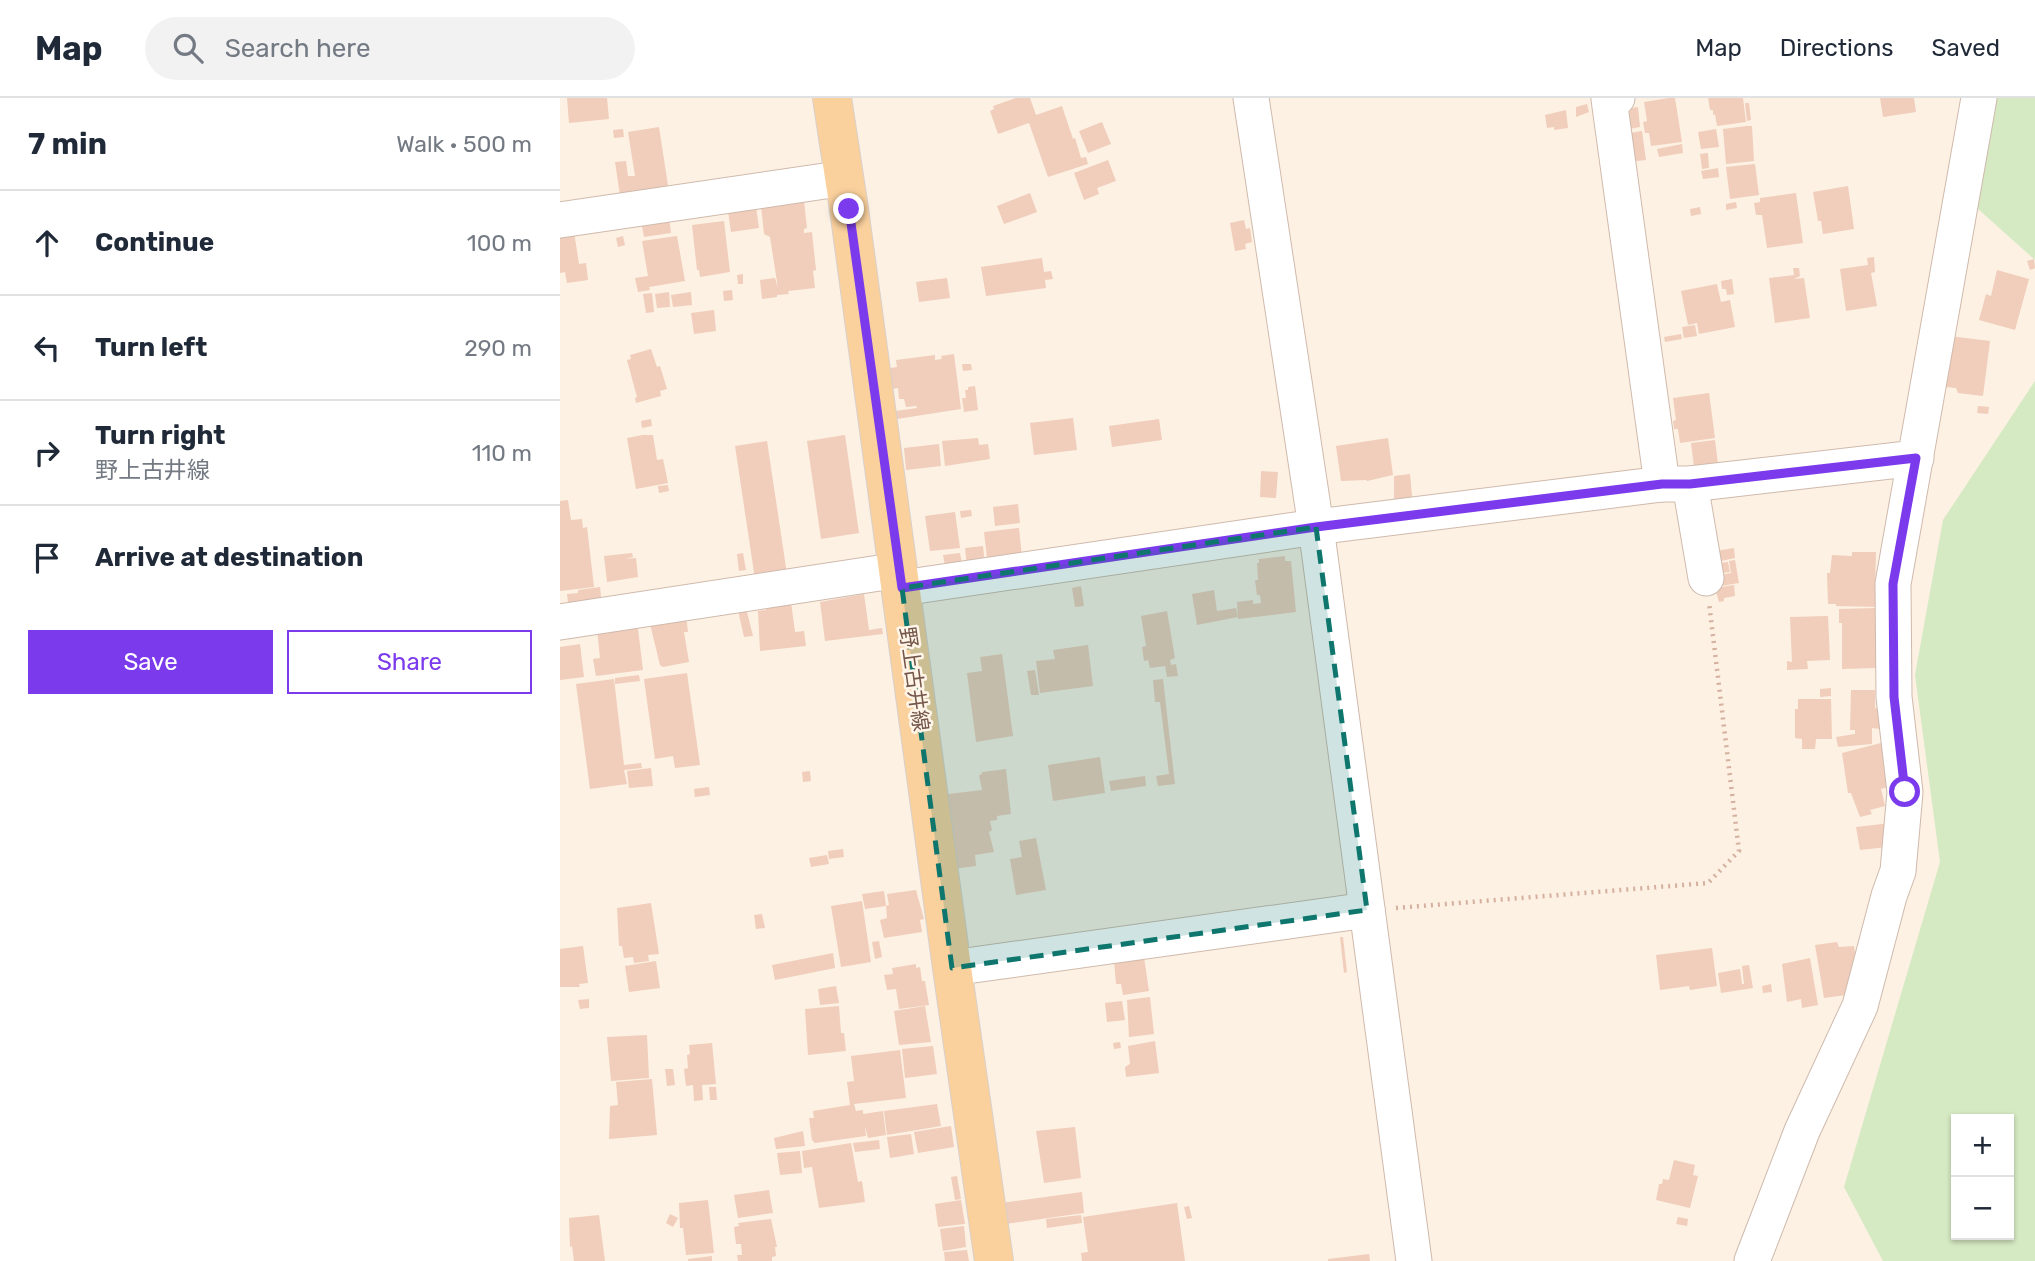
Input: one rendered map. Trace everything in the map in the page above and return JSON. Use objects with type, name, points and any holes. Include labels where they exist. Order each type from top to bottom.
[{"type":"main road","name":"野上古井線","points":[[832,98],[994,1261]]},
{"type":"street","points":[[1251,98],[1316,527],[1414,1261]]},
{"type":"street","points":[[1617,98],[1609,99],[1676,484],[1706,578]]},
{"type":"street","points":[[1752,1261],[1802,1131],[1860,1006],[1898,871],[1905,792],[1894,697],[1893,584],[1979,98]]},
{"type":"street","points":[[560,220],[845,178]]},
{"type":"street","points":[[560,622],[1316,527],[1916,458]]},
{"type":"street","points":[[952,968],[1367,911]]},
{"type":"path","points":[[1367,911],[1708,883],[1739,851],[1706,578]]},
{"type":"highlighted area","points":[[1316,527],[1367,910],[952,968],[902,588]]},
{"type":"green space","points":[[1991,98],[2035,98],[2035,260],[1977,208]]},
{"type":"green space","points":[[2035,381],[2035,1261],[1883,1261],[1844,1187],[1940,862],[1915,675],[1943,520]]},
{"type":"building","points":[[567,98],[607,98],[609,119],[569,123]]},
{"type":"building","points":[[1016,98],[1030,98],[1036,115],[1062,106],[1081,158],[1086,157],[1088,164],[1048,177],[1029,123],[998,134],[990,111],[994,109],[993,106]]},
{"type":"building","points":[[1675,98],[1682,142],[1651,146],[1649,133],[1645,133],[1643,122],[1647,121],[1644,102]]},
{"type":"building","points":[[1708,98],[1743,98],[1746,122],[1717,126]]},
{"type":"building","points":[[1880,98],[1914,98],[1916,112],[1883,117]]},
{"type":"building","points":[[1745,103],[1749,103],[1751,120],[1747,121]]},
{"type":"building","points":[[1587,104],[1589,112],[1576,117],[1576,107]]},
{"type":"building","points":[[1638,107],[1640,127],[1624,130],[1621,110]]},
{"type":"building","points":[[1566,110],[1568,128],[1547,128],[1545,115]]},
{"type":"building","points":[[1102,122],[1111,144],[1088,153],[1079,131]]},
{"type":"building","points":[[1752,126],[1754,161],[1726,164],[1723,129]]},
{"type":"building","points":[[659,127],[669,192],[621,202],[615,162],[626,161],[628,176],[635,176],[628,132]]},
{"type":"building","points":[[623,129],[624,137],[614,138],[613,130]]},
{"type":"building","points":[[1716,129],[1719,147],[1701,149],[1698,132]]},
{"type":"building","points":[[1642,131],[1646,160],[1628,162],[1624,134]]},
{"type":"building","points":[[1682,144],[1683,153],[1659,157],[1657,149]]},
{"type":"building","points":[[1708,153],[1709,168],[1702,169],[1700,154]]},
{"type":"building","points":[[1108,160],[1116,181],[1097,188],[1099,194],[1084,200],[1074,173]]},
{"type":"building","points":[[1755,164],[1759,195],[1730,199],[1726,167]]},
{"type":"building","points":[[1718,168],[1719,177],[1703,179],[1701,171]]},
{"type":"building","points":[[1848,186],[1854,229],[1823,234],[1813,192]]},
{"type":"building","points":[[1030,193],[1037,212],[1004,224],[997,206]]},
{"type":"building","points":[[1796,193],[1803,243],[1767,248],[1762,215],[1756,215],[1754,203],[1760,202],[1760,198]]},
{"type":"building","points":[[804,201],[807,228],[804,233],[812,232],[815,288],[788,291],[789,294],[762,299],[760,280],[775,278],[778,288],[770,237],[764,234],[761,206]]},
{"type":"building","points":[[1736,202],[1737,208],[1726,210],[1726,204]]},
{"type":"building","points":[[756,207],[759,228],[731,232],[728,211]]},
{"type":"building","points":[[1700,207],[1701,214],[1691,216],[1690,209]]},
{"type":"building","points":[[669,217],[671,233],[644,237],[641,221]]},
{"type":"building","points":[[1244,220],[1246,229],[1250,228],[1252,242],[1245,244],[1246,249],[1235,251],[1230,223]]},
{"type":"building","points":[[724,221],[730,272],[700,277],[692,225]]},
{"type":"building","points":[[574,232],[579,264],[586,263],[588,280],[567,283],[565,272],[560,273],[560,235]]},
{"type":"building","points":[[623,236],[625,245],[618,247],[616,238]]},
{"type":"building","points":[[677,236],[685,281],[649,287],[650,290],[638,292],[635,278],[648,276],[642,241]]},
{"type":"building","points":[[1874,257],[1875,272],[1871,273],[1877,306],[1846,311],[1840,269],[1868,265],[1867,258]]},
{"type":"building","points":[[1042,258],[1044,272],[1051,271],[1053,279],[1045,280],[1046,288],[986,296],[981,267]]},
{"type":"building","points":[[2034,259],[2035,268],[2030,270],[2027,261]]},
{"type":"building","points":[[1793,268],[1799,268],[1800,276],[1794,279],[1804,278],[1810,318],[1775,323],[1769,278],[1794,275]]},
{"type":"building","points":[[1997,270],[2029,279],[2015,330],[1979,320],[1986,294],[1991,296]]},
{"type":"building","points":[[743,274],[743,284],[738,284],[737,275]]},
{"type":"building","points":[[947,278],[950,298],[919,302],[916,282]]},
{"type":"building","points":[[1732,279],[1734,294],[1727,295],[1726,289],[1722,289],[1721,281]]},
{"type":"building","points":[[1717,284],[1721,302],[1730,300],[1735,327],[1699,334],[1697,323],[1688,325],[1681,291]]},
{"type":"building","points":[[732,290],[733,300],[724,301],[723,291]]},
{"type":"building","points":[[669,292],[670,307],[657,308],[655,294]]},
{"type":"building","points":[[691,292],[692,305],[673,307],[671,295]]},
{"type":"building","points":[[652,293],[654,312],[646,313],[643,294]]},
{"type":"building","points":[[714,310],[716,331],[694,334],[691,313]]},
{"type":"building","points":[[1695,325],[1697,336],[1684,338],[1682,327]]},
{"type":"building","points":[[1681,334],[1682,339],[1665,342],[1664,337]]},
{"type":"building","points":[[1949,336],[1990,341],[1983,396],[1958,393],[1956,388],[1945,387]]},
{"type":"building","points":[[651,349],[667,389],[660,391],[661,396],[636,403],[637,397],[627,360],[631,359],[630,355]]},
{"type":"building","points":[[954,354],[961,409],[897,419],[895,411],[917,408],[906,407],[904,399],[899,399],[898,388],[893,389],[890,368],[897,367],[896,360],[935,355],[935,360]]},
{"type":"building","points":[[962,364],[971,364],[972,370],[963,371]]},
{"type":"building","points":[[975,386],[978,410],[964,412],[962,398],[966,398],[965,390]]},
{"type":"building","points":[[1709,393],[1715,438],[1680,443],[1678,429],[1674,429],[1673,421],[1676,420],[1673,398]]},
{"type":"building","points":[[1978,406],[1989,407],[1988,414],[1977,413]]},
{"type":"building","points":[[1073,418],[1077,450],[1034,455],[1030,423]]},
{"type":"building","points":[[651,419],[652,426],[642,428],[641,421]]},
{"type":"building","points":[[1159,419],[1162,440],[1112,447],[1109,426]]},
{"type":"building","points":[[653,435],[657,460],[663,459],[668,483],[636,489],[627,438]]},
{"type":"building","points":[[845,435],[859,533],[821,539],[807,441]]},
{"type":"building","points":[[978,438],[979,445],[988,444],[990,459],[945,466],[942,441]]},
{"type":"building","points":[[1388,438],[1393,475],[1367,481],[1341,481],[1336,446]]},
{"type":"building","points":[[1715,440],[1718,464],[1694,467],[1691,443]]},
{"type":"building","points":[[767,441],[787,574],[755,579],[735,446]]},
{"type":"building","points":[[939,444],[941,466],[906,470],[904,448]]},
{"type":"building","points":[[1261,471],[1278,472],[1276,498],[1260,497]]},
{"type":"building","points":[[1410,474],[1413,507],[1394,509],[1394,476]]},
{"type":"building","points":[[668,485],[669,491],[659,493],[658,486]]},
{"type":"building","points":[[568,500],[571,520],[582,519],[583,528],[587,527],[594,587],[560,591],[560,501]]},
{"type":"building","points":[[1018,504],[1020,523],[995,526],[993,507]]},
{"type":"building","points":[[971,510],[972,516],[961,518],[960,511]]},
{"type":"building","points":[[955,512],[960,548],[930,551],[925,516]]},
{"type":"building","points":[[1019,528],[1022,557],[987,558],[984,532]]},
{"type":"building","points":[[983,546],[985,564],[967,566],[965,548]]},
{"type":"building","points":[[1734,548],[1735,558],[1712,563],[1710,552]]},
{"type":"building","points":[[1852,552],[1876,552],[1875,594],[1879,594],[1879,607],[1828,604],[1827,573],[1830,573],[1832,555],[1852,556]]},
{"type":"building","points":[[632,553],[633,557],[625,559],[636,558],[638,577],[607,582],[604,556]]},
{"type":"building","points":[[743,553],[746,570],[739,571],[737,554]]},
{"type":"building","points":[[960,553],[963,569],[946,572],[943,555]]},
{"type":"building","points":[[1285,556],[1285,561],[1291,561],[1296,612],[1238,619],[1237,602],[1253,600],[1253,604],[1261,603],[1255,580],[1258,580],[1259,559]]},
{"type":"building","points":[[1735,560],[1739,583],[1715,587],[1713,576],[1731,573],[1729,561]]},
{"type":"building","points":[[1728,562],[1730,572],[1713,574],[1711,564]]},
{"type":"building","points":[[1734,585],[1735,596],[1719,602],[1715,588]]},
{"type":"building","points":[[1081,586],[1084,606],[1075,607],[1072,588]]},
{"type":"building","points":[[600,587],[602,606],[569,611],[567,594]]},
{"type":"building","points":[[1214,590],[1217,611],[1236,608],[1238,617],[1197,625],[1192,594]]},
{"type":"building","points":[[864,594],[869,630],[882,628],[883,634],[825,641],[820,602]]},
{"type":"building","points":[[791,602],[795,632],[804,631],[806,646],[760,651],[758,611],[766,610],[766,605]]},
{"type":"building","points":[[745,604],[753,636],[744,637],[737,606]]},
{"type":"building","points":[[1876,608],[1877,668],[1842,669],[1842,623],[1839,623],[1839,609]]},
{"type":"building","points":[[1167,611],[1175,658],[1170,660],[1171,665],[1176,664],[1178,676],[1167,677],[1165,666],[1150,668],[1148,660],[1144,661],[1142,647],[1146,646],[1141,616]]},
{"type":"building","points":[[686,615],[688,632],[684,632],[689,662],[663,667],[660,665],[650,624]]},
{"type":"building","points":[[1828,616],[1830,660],[1807,661],[1808,669],[1787,670],[1787,661],[1792,662],[1790,617]]},
{"type":"building","points":[[597,629],[638,629],[643,670],[596,676],[593,659],[600,658]]},
{"type":"building","points":[[580,644],[584,677],[560,680],[560,647]]},
{"type":"building","points":[[1088,645],[1093,686],[1040,693],[1036,661],[1055,659],[1053,650]]},
{"type":"building","points":[[1002,654],[1013,736],[976,742],[967,673],[982,671],[980,657]]},
{"type":"building","points":[[1035,670],[1039,695],[1031,695],[1027,671]]},
{"type":"building","points":[[687,673],[700,765],[675,768],[673,756],[655,759],[644,679]]},
{"type":"building","points":[[639,675],[640,681],[615,684],[615,678]]},
{"type":"building","points":[[614,679],[624,765],[641,763],[642,768],[624,770],[627,784],[590,789],[576,684]]},
{"type":"building","points":[[1163,679],[1175,784],[1158,786],[1156,776],[1169,774],[1160,702],[1155,702],[1153,680]]},
{"type":"building","points":[[1831,688],[1831,696],[1820,697],[1820,689]]},
{"type":"building","points":[[1851,690],[1875,690],[1875,708],[1881,709],[1880,729],[1872,728],[1872,744],[1838,747],[1836,737],[1855,734],[1855,730],[1850,730]]},
{"type":"building","points":[[1798,699],[1831,699],[1832,739],[1816,739],[1815,749],[1802,749],[1802,739],[1795,738],[1795,709],[1798,709]]},
{"type":"building","points":[[1881,743],[1892,786],[1881,789],[1885,806],[1870,810],[1872,814],[1860,817],[1851,793],[1848,793],[1842,753]]},
{"type":"building","points":[[1100,757],[1105,793],[1053,801],[1048,765]]},
{"type":"building","points":[[651,768],[653,786],[629,788],[627,771]]},
{"type":"building","points":[[1006,769],[1011,814],[997,816],[997,820],[990,821],[992,830],[989,832],[994,852],[975,855],[976,866],[953,869],[940,795],[982,790],[979,775],[982,772]]},
{"type":"building","points":[[810,771],[811,781],[803,782],[802,772]]},
{"type":"building","points":[[1145,776],[1146,786],[1111,791],[1109,781]]},
{"type":"building","points":[[709,787],[710,795],[695,797],[694,789]]},
{"type":"building","points":[[1900,822],[1896,846],[1860,850],[1856,827]]},
{"type":"building","points":[[1036,838],[1046,890],[1016,895],[1010,859],[1022,857],[1019,841]]},
{"type":"building","points":[[843,849],[844,857],[829,859],[828,851]]},
{"type":"building","points":[[827,855],[829,864],[811,867],[809,858]]},
{"type":"building","points":[[916,890],[924,919],[920,920],[922,932],[884,938],[880,920],[887,918],[887,894]]},
{"type":"building","points":[[884,891],[886,906],[865,909],[862,894]]},
{"type":"building","points":[[862,901],[871,962],[841,967],[831,906]]},
{"type":"building","points":[[651,903],[659,954],[648,955],[649,961],[634,963],[633,957],[624,958],[622,946],[619,946],[617,908]]},
{"type":"building","points":[[762,914],[765,928],[756,929],[754,915]]},
{"type":"building","points":[[1340,937],[1343,937],[1347,972],[1344,973]]},
{"type":"building","points":[[879,941],[882,957],[875,959],[872,942]]},
{"type":"building","points":[[1837,942],[1839,947],[1854,946],[1861,993],[1824,998],[1815,945]]},
{"type":"building","points":[[583,946],[588,983],[579,984],[580,987],[560,987],[560,949]]},
{"type":"building","points":[[1712,948],[1717,986],[1690,990],[1689,986],[1660,990],[1656,955]]},
{"type":"building","points":[[833,953],[835,968],[775,980],[772,965]]},
{"type":"building","points":[[1144,957],[1149,991],[1123,995],[1121,984],[1116,984],[1114,961]]},
{"type":"building","points":[[1810,958],[1818,1005],[1802,1008],[1801,999],[1787,1002],[1782,964]]},
{"type":"building","points":[[656,961],[660,988],[629,992],[625,966]]},
{"type":"building","points":[[916,964],[916,968],[920,967],[922,981],[925,981],[929,1005],[899,1009],[896,989],[887,990],[884,975],[893,974],[892,968]]},
{"type":"building","points":[[1749,965],[1753,988],[1721,993],[1718,973],[1740,969],[1744,984],[1742,966]]},
{"type":"building","points":[[1771,984],[1772,992],[1763,993],[1762,986]]},
{"type":"building","points":[[836,986],[839,1003],[820,1005],[818,989]]},
{"type":"building","points":[[1150,997],[1154,1034],[1129,1037],[1127,1000]]},
{"type":"building","points":[[589,999],[589,1008],[580,1009],[578,1000]]},
{"type":"building","points":[[1122,1001],[1125,1020],[1107,1022],[1105,1003]]},
{"type":"building","points":[[839,1006],[841,1033],[844,1033],[846,1051],[808,1055],[805,1009]]},
{"type":"building","points":[[925,1006],[931,1042],[899,1045],[894,1011]]},
{"type":"building","points":[[647,1035],[649,1078],[611,1081],[607,1037]]},
{"type":"building","points":[[1155,1041],[1159,1073],[1126,1077],[1125,1067],[1130,1064],[1128,1046]]},
{"type":"building","points":[[1120,1042],[1121,1048],[1114,1049],[1113,1043]]},
{"type":"building","points":[[712,1043],[716,1084],[702,1085],[703,1100],[694,1101],[693,1085],[686,1086],[684,1069],[688,1068],[689,1045]]},
{"type":"building","points":[[933,1046],[937,1074],[905,1078],[902,1049]]},
{"type":"building","points":[[900,1050],[906,1098],[854,1104],[856,1111],[863,1110],[863,1114],[883,1111],[886,1135],[868,1138],[865,1126],[866,1136],[815,1143],[812,1140],[809,1118],[814,1118],[813,1111],[850,1105],[847,1082],[854,1081],[851,1056]]},
{"type":"building","points":[[665,1069],[673,1069],[675,1085],[667,1086]]},
{"type":"building","points":[[652,1079],[657,1135],[609,1139],[610,1106],[618,1105],[616,1082]]},
{"type":"building","points":[[709,1087],[716,1087],[717,1100],[710,1100]]},
{"type":"building","points":[[937,1104],[941,1126],[887,1135],[884,1111]]},
{"type":"building","points":[[951,1126],[954,1147],[918,1153],[914,1132]]},
{"type":"building","points":[[1075,1127],[1081,1178],[1044,1183],[1036,1131]]},
{"type":"building","points":[[803,1131],[805,1146],[776,1149],[774,1138]]},
{"type":"building","points":[[911,1134],[914,1154],[890,1158],[887,1137]]},
{"type":"building","points":[[879,1140],[880,1149],[855,1152],[853,1143]]},
{"type":"building","points":[[851,1143],[858,1182],[862,1181],[865,1202],[819,1208],[812,1167],[804,1168],[802,1151]]},
{"type":"building","points":[[800,1151],[802,1173],[780,1175],[777,1153]]},
{"type":"building","points":[[1674,1160],[1695,1165],[1693,1175],[1698,1176],[1690,1208],[1656,1200],[1659,1184],[1662,1184],[1663,1179],[1669,1180]]},
{"type":"building","points":[[957,1176],[961,1199],[955,1200],[951,1177]]},
{"type":"building","points":[[769,1190],[773,1213],[738,1218],[734,1195]]},
{"type":"building","points":[[1082,1192],[1084,1213],[1005,1224],[993,1204]]},
{"type":"building","points":[[708,1200],[714,1253],[686,1255],[683,1228],[680,1228],[679,1203]]},
{"type":"building","points":[[961,1200],[965,1224],[938,1227],[935,1204]]},
{"type":"building","points":[[1177,1203],[1185,1261],[1082,1261],[1081,1253],[1088,1252],[1083,1217]]},
{"type":"building","points":[[1189,1206],[1192,1218],[1187,1219],[1184,1207]]},
{"type":"building","points":[[670,1214],[678,1218],[673,1227],[666,1223]]},
{"type":"building","points":[[599,1215],[605,1261],[574,1261],[572,1246],[570,1247],[569,1218]]},
{"type":"building","points":[[1081,1215],[1082,1223],[1047,1228],[1046,1219]]},
{"type":"building","points":[[1678,1217],[1688,1219],[1687,1226],[1676,1224]]},
{"type":"building","points":[[771,1219],[777,1247],[776,1256],[772,1257],[772,1261],[738,1261],[737,1255],[742,1255],[741,1244],[736,1244],[734,1227],[739,1226],[738,1223]]},
{"type":"building","points":[[964,1226],[966,1247],[943,1251],[940,1229]]},
{"type":"building","points":[[967,1250],[969,1261],[945,1261],[944,1252]]},
{"type":"building","points":[[1369,1254],[1370,1261],[1328,1261],[1328,1259]]},
{"type":"building","points":[[712,1256],[712,1261],[688,1261],[688,1259]]},
{"type":"route","points":[[849,209],[902,588],[1316,527],[1662,484],[1690,484],[1916,458],[1893,584],[1894,697],[1905,792]]}]
